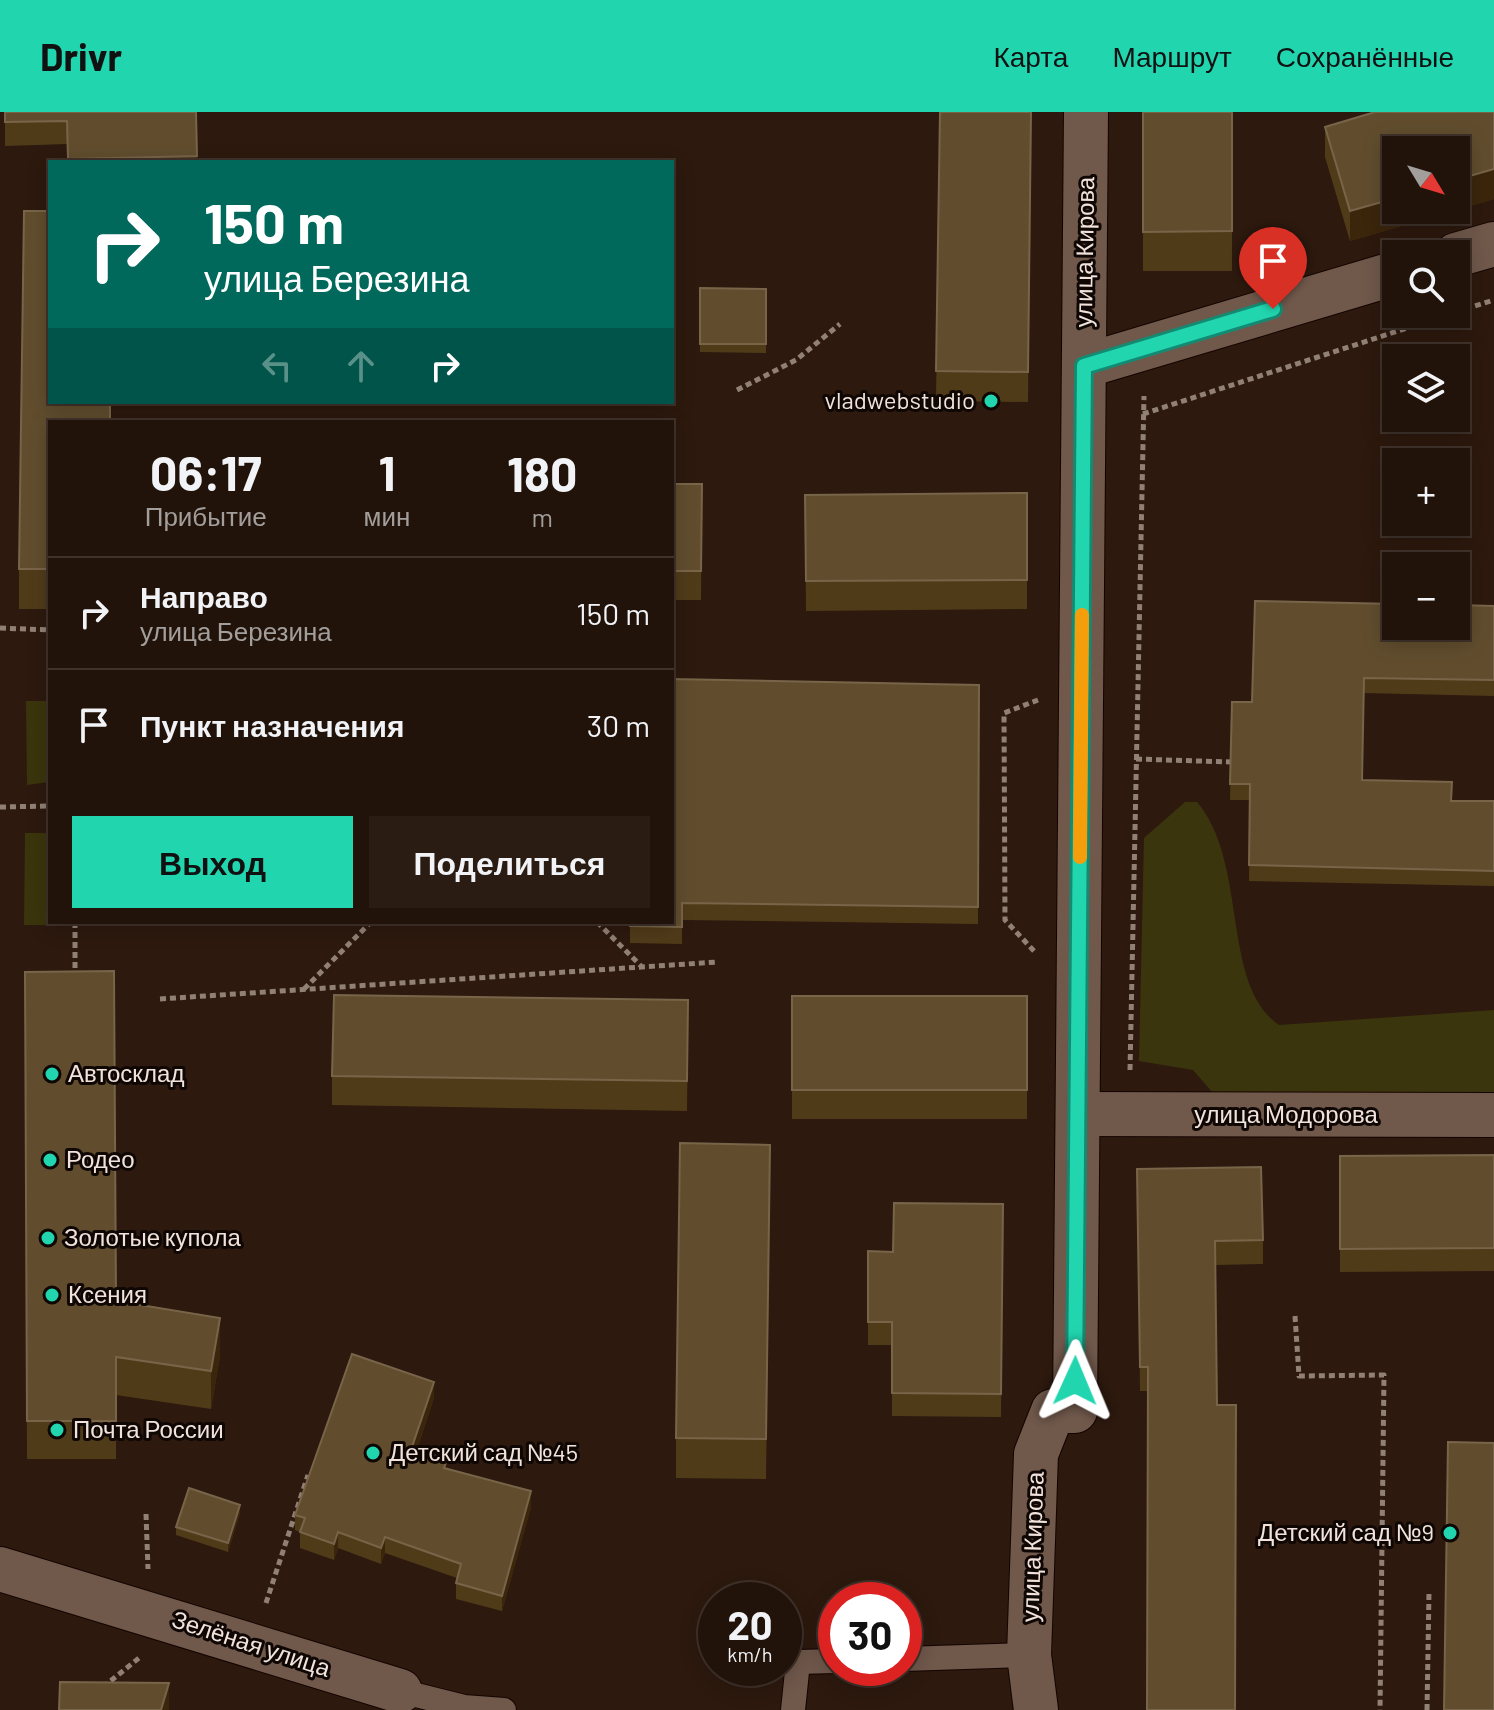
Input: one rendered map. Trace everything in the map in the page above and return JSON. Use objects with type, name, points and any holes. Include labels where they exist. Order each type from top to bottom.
[{"type":"street","name":"улица Кирова","points":[[1036,1710],[1029,1655],[1036,1454],[1053,1411],[1075,1411],[1086,112]]},
{"type":"street","points":[[1470,251],[1494,244]]},
{"type":"street","points":[[1084,366],[1382,277]]},
{"type":"street","name":"улица Модорова","points":[[1079,1114],[1494,1115]]},
{"type":"street","name":"Зелёная улица","points":[[0,1569],[400,1691]]},
{"type":"lane","points":[[922,1658],[1029,1655]]},
{"type":"lane","points":[[793,1710],[798,1662],[818,1661]]},
{"type":"lane","name":"Зелёная улица","points":[[400,1691],[464,1707],[504,1710]]},
{"type":"path","points":[[1470,308],[1494,300]]},
{"type":"path","points":[[737,390],[796,360],[840,324]]},
{"type":"path","points":[[1143,414],[1407,328]]},
{"type":"path","points":[[1129,1115],[1145,348]]},
{"type":"path","points":[[0,628],[48,630]]},
{"type":"path","points":[[1136,759],[1231,762]]},
{"type":"path","points":[[0,807],[48,806]]},
{"type":"path","points":[[75,924],[75,970]]},
{"type":"path","points":[[304,990],[369,924]]},
{"type":"path","points":[[599,924],[642,967]]},
{"type":"path","points":[[160,999],[717,962]]},
{"type":"path","points":[[1295,1316],[1299,1376],[1384,1375],[1380,1710]]},
{"type":"path","points":[[277,1571],[308,1475]]},
{"type":"path","points":[[1427,1710],[1429,1592]]},
{"type":"path","points":[[99,1691],[146,1652]]},
{"type":"shaded area","points":[[26,701],[48,701],[48,782],[27,785]]},
{"type":"shaded area","points":[[1185,802],[1197,802],[1213,827],[1223,857],[1249,981],[1261,1006],[1279,1025],[1494,1010],[1494,1103],[1226,1108],[1193,1070],[1139,1061],[1144,838]]},
{"type":"shaded area","points":[[25,833],[48,833],[48,924],[65,925],[24,925]]},
{"type":"building","points":[[5,112],[196,112],[197,156],[68,159],[67,121],[5,122]]},
{"type":"building","points":[[940,112],[1031,112],[1028,372],[936,371]]},
{"type":"building","points":[[1143,112],[1232,112],[1232,231],[1143,232]]},
{"type":"building","points":[[1375,112],[1494,112],[1494,169],[1470,176],[1470,136],[1382,136],[1382,202],[1350,211],[1325,127]]},
{"type":"building","points":[[24,211],[48,211],[48,404],[110,404],[110,420],[48,420],[48,569],[19,569]]},
{"type":"building","points":[[700,288],[766,289],[766,344],[700,344]]},
{"type":"building","points":[[674,484],[702,484],[701,571],[674,571]]},
{"type":"building","points":[[1027,493],[1027,580],[806,581],[805,495]]},
{"type":"building","points":[[1255,601],[1382,604],[1382,640],[1470,640],[1470,605],[1494,606],[1494,680],[1364,678],[1362,780],[1452,782],[1451,801],[1494,801],[1494,871],[1249,865],[1250,784],[1230,784],[1232,702],[1252,702]]},
{"type":"building","points":[[674,679],[979,685],[978,907],[682,903],[682,927],[630,926],[674,924]]},
{"type":"building","points":[[114,971],[116,1301],[220,1318],[211,1371],[116,1357],[116,1421],[27,1421],[25,972]]},
{"type":"building","points":[[334,995],[688,1000],[687,1081],[332,1076]]},
{"type":"building","points":[[792,996],[1027,996],[1027,1090],[792,1090]]},
{"type":"building","points":[[680,1143],[770,1145],[766,1439],[676,1438]]},
{"type":"building","points":[[1494,1155],[1494,1248],[1340,1249],[1340,1156]]},
{"type":"building","points":[[1261,1167],[1263,1240],[1215,1241],[1217,1405],[1236,1405],[1235,1710],[1147,1710],[1148,1367],[1140,1367],[1137,1169]]},
{"type":"building","points":[[894,1203],[1003,1204],[1001,1394],[892,1393],[892,1322],[868,1322],[868,1251],[893,1252]]},
{"type":"building","points":[[352,1354],[434,1382],[412,1447],[447,1460],[444,1468],[531,1491],[502,1596],[456,1583],[461,1564],[385,1537],[381,1548],[338,1532],[334,1544],[300,1532],[305,1518],[295,1515]]},
{"type":"building","points":[[1448,1442],[1494,1443],[1494,1710],[1444,1710]]},
{"type":"building","points":[[189,1488],[240,1505],[228,1543],[176,1527]]},
{"type":"building","points":[[60,1682],[169,1683],[161,1710],[59,1710]]},
{"type":"slow traffic","points":[[1080,857],[1082,615]]},
{"type":"place","name":"vladwebstudio","points":[[991,401]]},
{"type":"place","name":"Автосклад","points":[[52,1074]]},
{"type":"place","name":"Родео","points":[[50,1160]]},
{"type":"place","name":"Золотые купола","points":[[48,1238]]},
{"type":"place","name":"Ксения","points":[[52,1295]]},
{"type":"place","name":"Почта России","points":[[57,1430]]},
{"type":"place","name":"Детский сад №45","points":[[373,1453]]},
{"type":"place","name":"Детский сад №9","points":[[1450,1533]]},
{"type":"route","points":[[1075,1381],[1084,366],[1273,309]]}]
